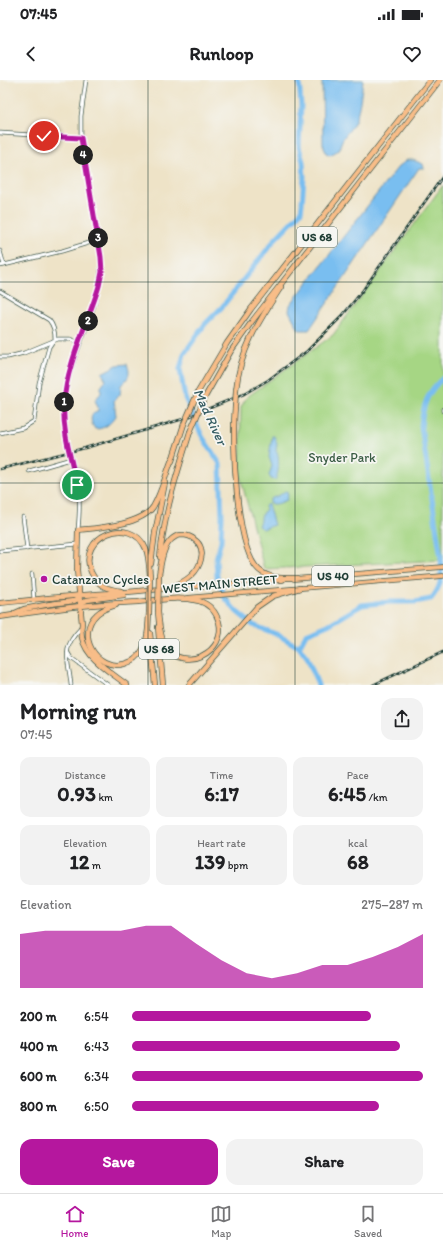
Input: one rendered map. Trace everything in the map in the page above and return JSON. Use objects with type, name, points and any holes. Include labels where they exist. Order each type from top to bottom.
[{"type":"highway","name":"US 68","points":[[155,685],[151,656],[149,613],[150,576],[159,510],[172,459],[184,424],[198,392],[227,342],[251,309],[430,80]]},
{"type":"highway","name":"US 68","points":[[163,685],[159,651],[158,612],[162,544],[168,507],[177,473],[190,432],[205,397],[242,335],[439,82]]},
{"type":"highway","points":[[297,578],[266,575],[255,567],[249,557],[236,483],[234,440],[236,390],[241,362],[249,340],[262,315],[298,262]]},
{"type":"highway","points":[[127,685],[91,656],[85,646],[80,629],[82,624],[77,570],[78,530],[127,522],[139,518],[147,513],[156,502],[172,459]]},
{"type":"highway","points":[[124,592],[104,587],[92,574],[89,565],[89,556],[94,543],[101,537],[113,531],[122,531],[132,534],[141,540],[147,552],[150,576]]},
{"type":"highway","points":[[159,575],[164,552],[170,541],[183,535],[190,536],[196,540],[201,550],[202,558],[199,566],[188,578],[168,588]]},
{"type":"highway","name":"WEST MAIN STREET","points":[[0,603],[168,588]]},
{"type":"highway","points":[[189,685],[256,609],[273,596],[300,588]]},
{"type":"highway","points":[[80,606],[87,600],[128,595],[142,591]]},
{"type":"highway","points":[[0,617],[24,610],[74,601],[79,595]]},
{"type":"highway","points":[[158,612],[164,644],[172,653],[181,658],[190,659],[208,653],[213,648],[219,634],[220,626],[215,613],[204,603],[177,599]]},
{"type":"highway","name":"WEST MAIN STREET","points":[[0,617],[80,606],[177,599]]},
{"type":"highway","points":[[123,603],[105,608],[98,613],[89,627],[88,637],[91,650],[100,660],[117,665],[128,663],[135,659],[141,653],[145,644],[148,634],[149,613]]},
{"type":"main road","name":"WEST MAIN STREET","points":[[168,588],[443,567]]},
{"type":"main road","name":"WEST MAIN STREET","points":[[177,599],[443,576]]},
{"type":"street","points":[[78,530],[79,496],[65,424],[64,404],[68,377],[95,300],[101,279],[102,265],[81,138],[86,80]]},
{"type":"street","points":[[0,133],[81,138]]},
{"type":"street","points":[[0,266],[98,240]]},
{"type":"street","points":[[0,252],[4,265]]},
{"type":"street","points":[[0,291],[49,320],[53,325],[55,333],[54,340],[49,347],[40,378],[34,421],[24,427],[0,433]]},
{"type":"street","points":[[0,357],[8,357],[24,353],[54,340],[70,339],[80,342]]},
{"type":"street","points":[[29,471],[71,459]]},
{"type":"street","points":[[23,517],[27,549]]},
{"type":"street","points":[[0,551],[78,544]]},
{"type":"street","points":[[32,574],[34,600]]},
{"type":"street","points":[[71,685],[67,651],[71,639],[80,629]]},
{"type":"street","points":[[67,651],[71,658],[108,685]]},
{"type":"green space","name":"Snyder Park","points":[[443,185],[443,560],[264,569],[240,475],[241,407],[247,397],[333,335]]},
{"type":"water","points":[[322,80],[363,80],[359,107],[354,123],[343,138],[339,150],[330,155],[326,153],[323,144]]},
{"type":"water","points":[[407,160],[413,160],[423,164],[424,168],[419,168],[309,330],[299,330],[289,311],[290,305],[398,167]]},
{"type":"water","points":[[127,364],[129,371],[128,376],[121,385],[120,395],[114,400],[116,416],[107,426],[95,429],[91,417],[93,413],[99,410],[95,400],[101,393],[101,387],[106,380],[102,373],[117,365]]},
{"type":"water","points":[[272,436],[274,436],[277,443],[276,451],[278,470],[275,480],[271,479],[269,475],[272,466],[269,457]]},
{"type":"water","points":[[287,491],[287,500],[276,504],[270,503],[270,499]]},
{"type":"water","points":[[268,504],[274,525],[263,529],[258,526],[263,512],[266,510],[265,506]]},
{"type":"waterway","name":"Mad River","points":[[299,80],[301,105],[299,147],[303,162],[304,177],[301,212],[276,238],[222,307],[205,324],[184,354],[180,369],[185,398],[202,436],[220,464],[222,517],[221,541],[216,559],[217,577],[225,598],[236,611],[253,625],[276,634],[299,647],[307,657],[318,685]]},
{"type":"waterway","points":[[299,647],[306,634],[328,625],[362,605],[389,602],[415,602],[431,599],[438,589],[441,559],[421,426],[427,399],[433,388],[443,378]]},
{"type":"railway","points":[[0,469],[85,448],[183,419],[244,394],[268,380],[307,351],[342,316],[363,290],[443,176]]},
{"type":"railway","points":[[373,685],[443,652]]},
{"type":"place","name":"Catanzaro Cycles","points":[[44,579]]},
{"type":"route","points":[[44,136],[81,138],[102,265],[102,272],[95,300],[66,386],[64,413],[66,436],[77,485]]}]
